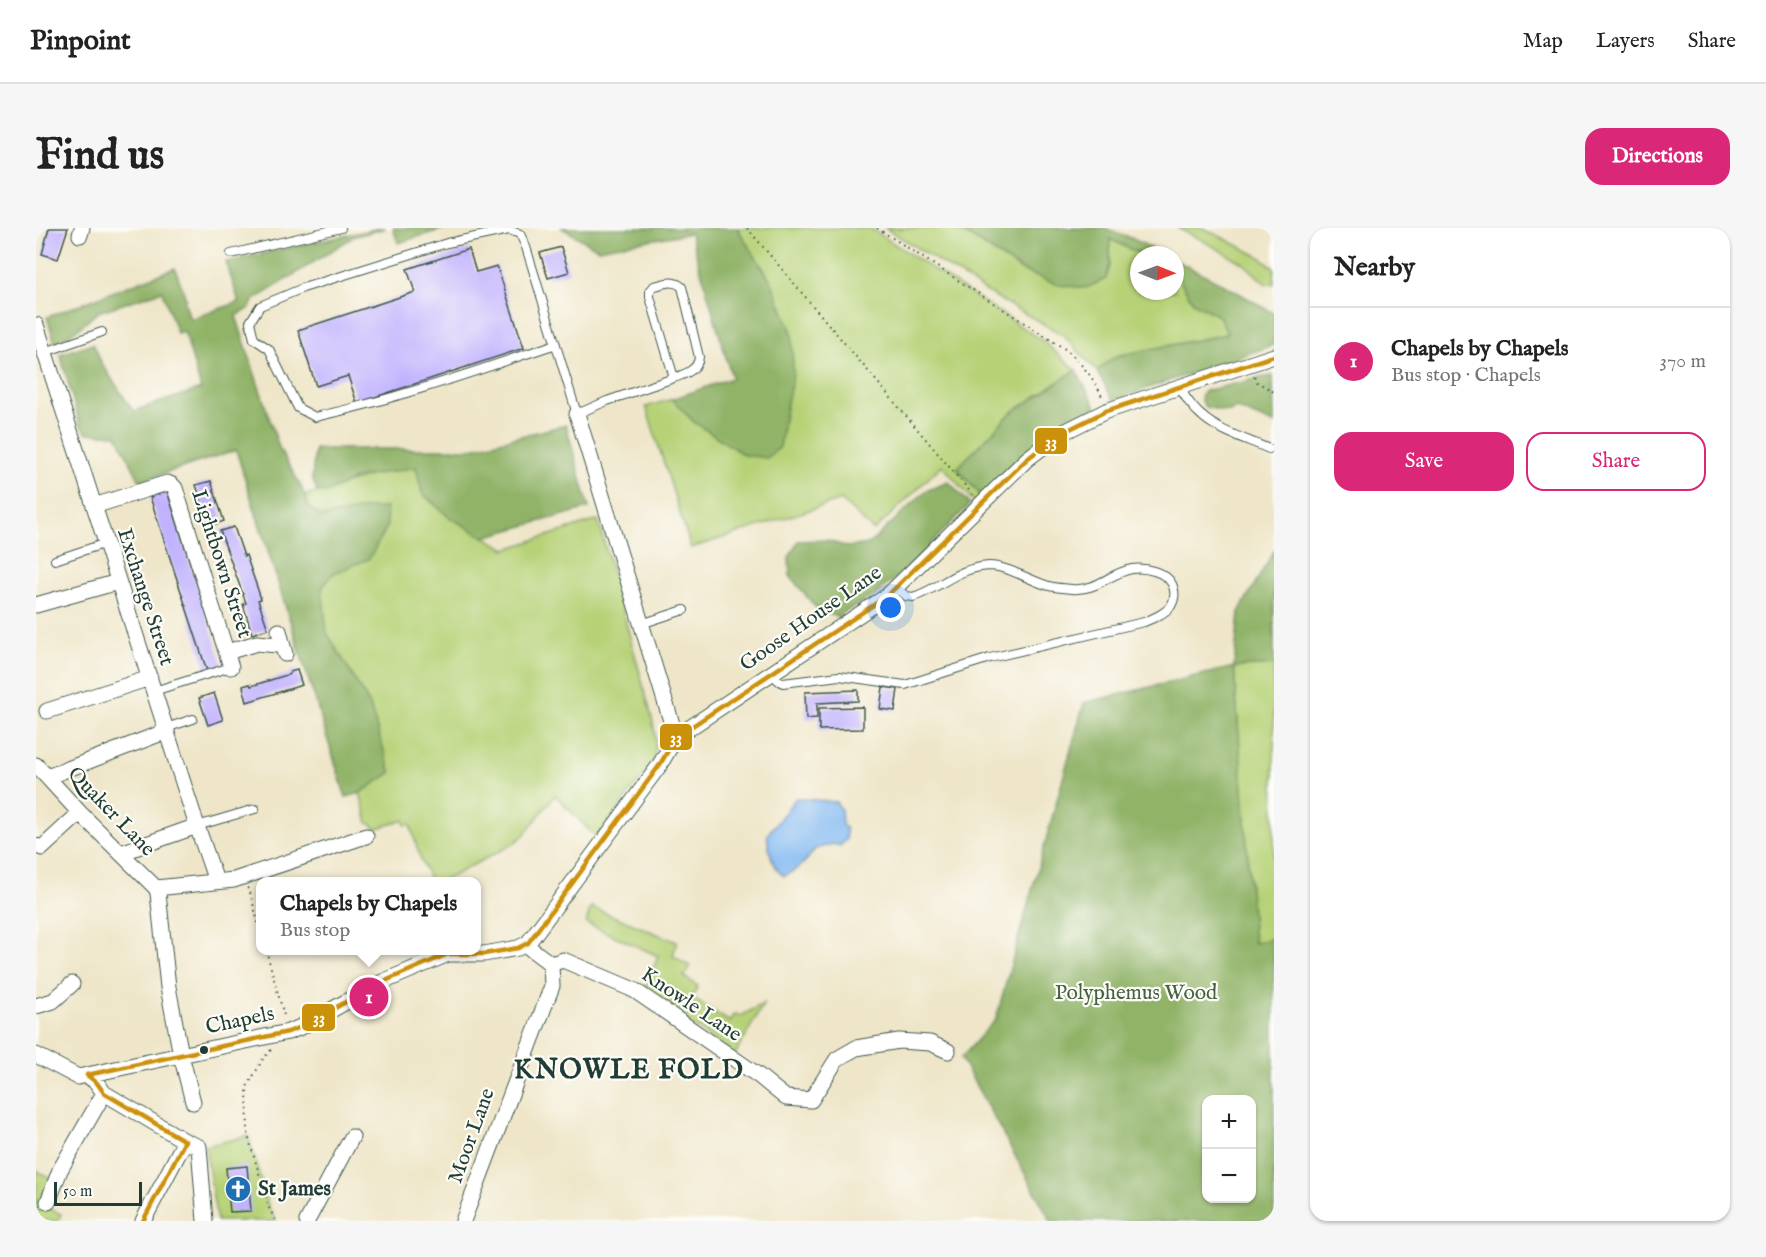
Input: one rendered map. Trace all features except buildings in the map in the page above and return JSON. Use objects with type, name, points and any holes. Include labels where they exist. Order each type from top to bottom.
[{"type":"street","name":"Exchange Street","points":[[36,325],[216,881]]},
{"type":"street","name":"Goose House Lane","points":[[528,943],[659,766],[676,737],[887,596],[1027,459],[1060,434],[1108,410],[1274,356]]},
{"type":"street","points":[[577,414],[676,737]]},
{"type":"street","name":"Lightbown Street","points":[[94,506],[167,483],[175,488],[229,659]]},
{"type":"street","points":[[36,605],[118,582]]},
{"type":"street","points":[[229,659],[257,643],[277,645],[282,643]]},
{"type":"street","points":[[47,711],[152,684]]},
{"type":"street","points":[[47,777],[166,730]]},
{"type":"street","name":"Quaker Lane","points":[[36,765],[80,813],[156,888]]},
{"type":"street","points":[[36,846],[42,848],[80,813]]},
{"type":"street","points":[[121,853],[197,826]]},
{"type":"street","points":[[193,1102],[168,987],[160,899],[156,888],[234,880],[366,836]]},
{"type":"street","points":[[528,943],[531,949],[551,964]]},
{"type":"street","name":"Chapels","points":[[481,954],[518,948],[528,943]]},
{"type":"street","name":"Chapels","points":[[87,1075],[288,1032],[378,984],[446,955]]},
{"type":"street","name":"Knowle Lane","points":[[551,964],[563,960],[634,990],[759,1076],[786,1098],[811,1100],[837,1059],[856,1048],[899,1041],[930,1043],[948,1051]]},
{"type":"street","name":"Moor Lane","points":[[463,1221],[552,986],[551,964]]},
{"type":"street","points":[[36,1006],[53,1001],[72,984]]},
{"type":"street","points":[[36,1055],[78,1077],[87,1075],[104,1093],[199,1147],[205,1221]]},
{"type":"street","points":[[48,1202],[60,1170],[104,1093]]},
{"type":"street","points":[[307,1221],[352,1137]]},
{"type":"street","points":[[142,1221],[185,1141]]},
{"type":"lane","points":[[231,255],[341,228]]},
{"type":"lane","points":[[556,344],[431,386],[315,417],[298,408],[269,349],[254,339],[250,322],[260,306],[303,288],[447,243],[509,230],[520,234],[526,248],[556,344],[577,414],[674,378],[695,369],[699,364],[682,287],[673,281],[654,286],[650,291],[650,297],[674,378]]},
{"type":"lane","points":[[45,352],[102,332]]},
{"type":"lane","points":[[1179,387],[1203,418],[1215,426],[1269,449]]},
{"type":"lane","points":[[55,560],[106,543]]},
{"type":"lane","points":[[771,673],[783,683],[839,676],[905,686],[990,658],[1144,622],[1167,610],[1174,602],[1175,592],[1166,576],[1155,572],[1132,569],[1094,587],[1079,590],[1049,586],[991,566],[968,569],[913,597],[906,596],[896,587]]},
{"type":"lane","points":[[641,624],[684,610]]},
{"type":"lane","points":[[152,684],[229,659]]},
{"type":"lane","points":[[166,730],[193,719]]},
{"type":"lane","points":[[197,826],[255,809]]},
{"type":"path","points":[[747,228],[980,504]]},
{"type":"path","points":[[877,228],[1068,351],[1098,385],[1108,410]]},
{"type":"path","points":[[1248,366],[1257,382],[1274,392]]},
{"type":"path","points":[[234,880],[249,889],[256,915]]},
{"type":"path","points":[[267,955],[288,1032],[263,1059],[247,1087],[248,1136],[269,1208],[276,1221]]},
{"type":"green space","points":[[386,228],[353,237],[254,300],[249,309],[236,316],[279,448],[301,486],[309,507],[322,517],[367,508],[386,508],[387,527],[369,559],[334,573],[322,588],[327,633],[369,703],[391,773],[360,793],[346,797],[236,450],[140,481],[117,435],[87,433],[80,425],[60,354],[93,344],[102,364],[133,411],[201,389],[184,331],[177,333],[162,291],[98,312],[78,329],[55,343],[47,317],[175,268],[186,299],[184,300],[190,319],[239,302],[226,262]]},
{"type":"green space","points":[[393,228],[447,228],[398,243]]},
{"type":"green space","points":[[562,228],[737,228],[771,281],[792,333],[793,374],[780,447],[767,458],[744,455],[694,422],[672,399],[732,378],[690,233],[598,249]]},
{"type":"green space","points":[[737,228],[870,228],[1042,340],[1076,370],[1011,413],[957,469],[982,497],[975,503],[942,465],[874,531],[841,500],[691,548],[646,407],[672,399],[694,422],[780,447],[784,418],[771,281]]},
{"type":"green space","points":[[885,228],[950,228],[966,234],[1110,266],[1110,239],[1130,249],[1130,300],[1184,300],[1184,287],[1193,302],[1220,317],[1227,334],[1116,356],[1097,371],[1063,335],[997,298]]},
{"type":"green space","points":[[950,228],[1105,228],[1147,246],[1130,246],[1130,249],[1110,239],[1110,266],[1106,279],[1086,288],[1059,285],[1023,271],[966,234]]},
{"type":"green space","points":[[1177,228],[1204,228],[1260,257],[1274,268],[1274,284],[1266,284],[1243,263]]},
{"type":"green space","points":[[1184,264],[1274,313],[1274,345],[1113,400],[1097,371],[1116,356],[1227,334],[1220,317],[1193,302],[1184,287]]},
{"type":"green space","points":[[1076,370],[1096,407],[1062,426],[982,497],[957,468],[1011,413]]},
{"type":"green space","points":[[254,373],[296,498],[373,475],[416,467],[422,493],[449,517],[506,549],[598,520],[651,714],[656,746],[651,765],[598,835],[595,836],[555,795],[524,835],[513,844],[451,877],[428,877],[410,824],[405,825],[404,820],[375,829],[368,823],[360,793],[346,797],[236,450],[140,481],[109,419]]},
{"type":"green space","points":[[1273,376],[1274,424],[1236,408],[1230,412],[1205,407],[1201,399],[1205,391]]},
{"type":"green space","points":[[566,425],[589,508],[484,537],[449,517],[422,493],[416,467],[356,478],[326,493],[317,491],[312,478],[315,449],[468,449]]},
{"type":"green space","points":[[949,482],[970,504],[899,576],[871,597],[836,617],[816,608],[790,576],[789,558],[798,541],[826,540],[847,547],[869,544],[926,491]]},
{"type":"green space","points":[[1274,551],[1274,665],[1234,667],[1239,612]]},
{"type":"green space","points":[[1274,665],[1274,938],[1254,944],[1234,667]]},
{"type":"green space","name":"Polyphemus Wood","points":[[1234,667],[1254,943],[1274,938],[1274,1221],[1051,1221],[961,1058],[996,1019],[1084,703]]},
{"type":"green space","points":[[591,907],[677,942],[673,956],[690,966],[684,977],[698,986],[692,998],[730,1022],[735,1014],[741,1016],[764,1003],[735,1055],[644,991],[658,956],[586,923]]},
{"type":"green space","points":[[248,1136],[269,1208],[276,1221],[217,1221],[205,1146]]},
{"type":"green space","points":[[36,1170],[52,1179],[38,1203],[61,1214],[58,1221],[36,1221]]},
{"type":"water","points":[[796,798],[836,802],[841,809],[842,825],[846,828],[846,840],[840,846],[833,844],[815,849],[802,865],[784,876],[773,863],[767,835]]},
{"type":"transit line","name":"33","points":[[481,954],[518,948],[528,943],[659,766],[676,737],[887,596],[1027,459],[1060,434],[1106,411],[1274,356]]},
{"type":"transit line","name":"33","points":[[87,1075],[288,1032],[378,984],[446,955]]},
{"type":"transit line","name":"33","points":[[87,1075],[104,1093],[185,1141]]},
{"type":"transit line","name":"33","points":[[143,1221],[185,1141]]},
{"type":"place","name":"Chapels by Chapels","points":[[369,997]]},
{"type":"place","name":"St James","points":[[238,1189]]},
{"type":"district","name":"KNOWLE FOLD","points":[[629,1071]]}]
